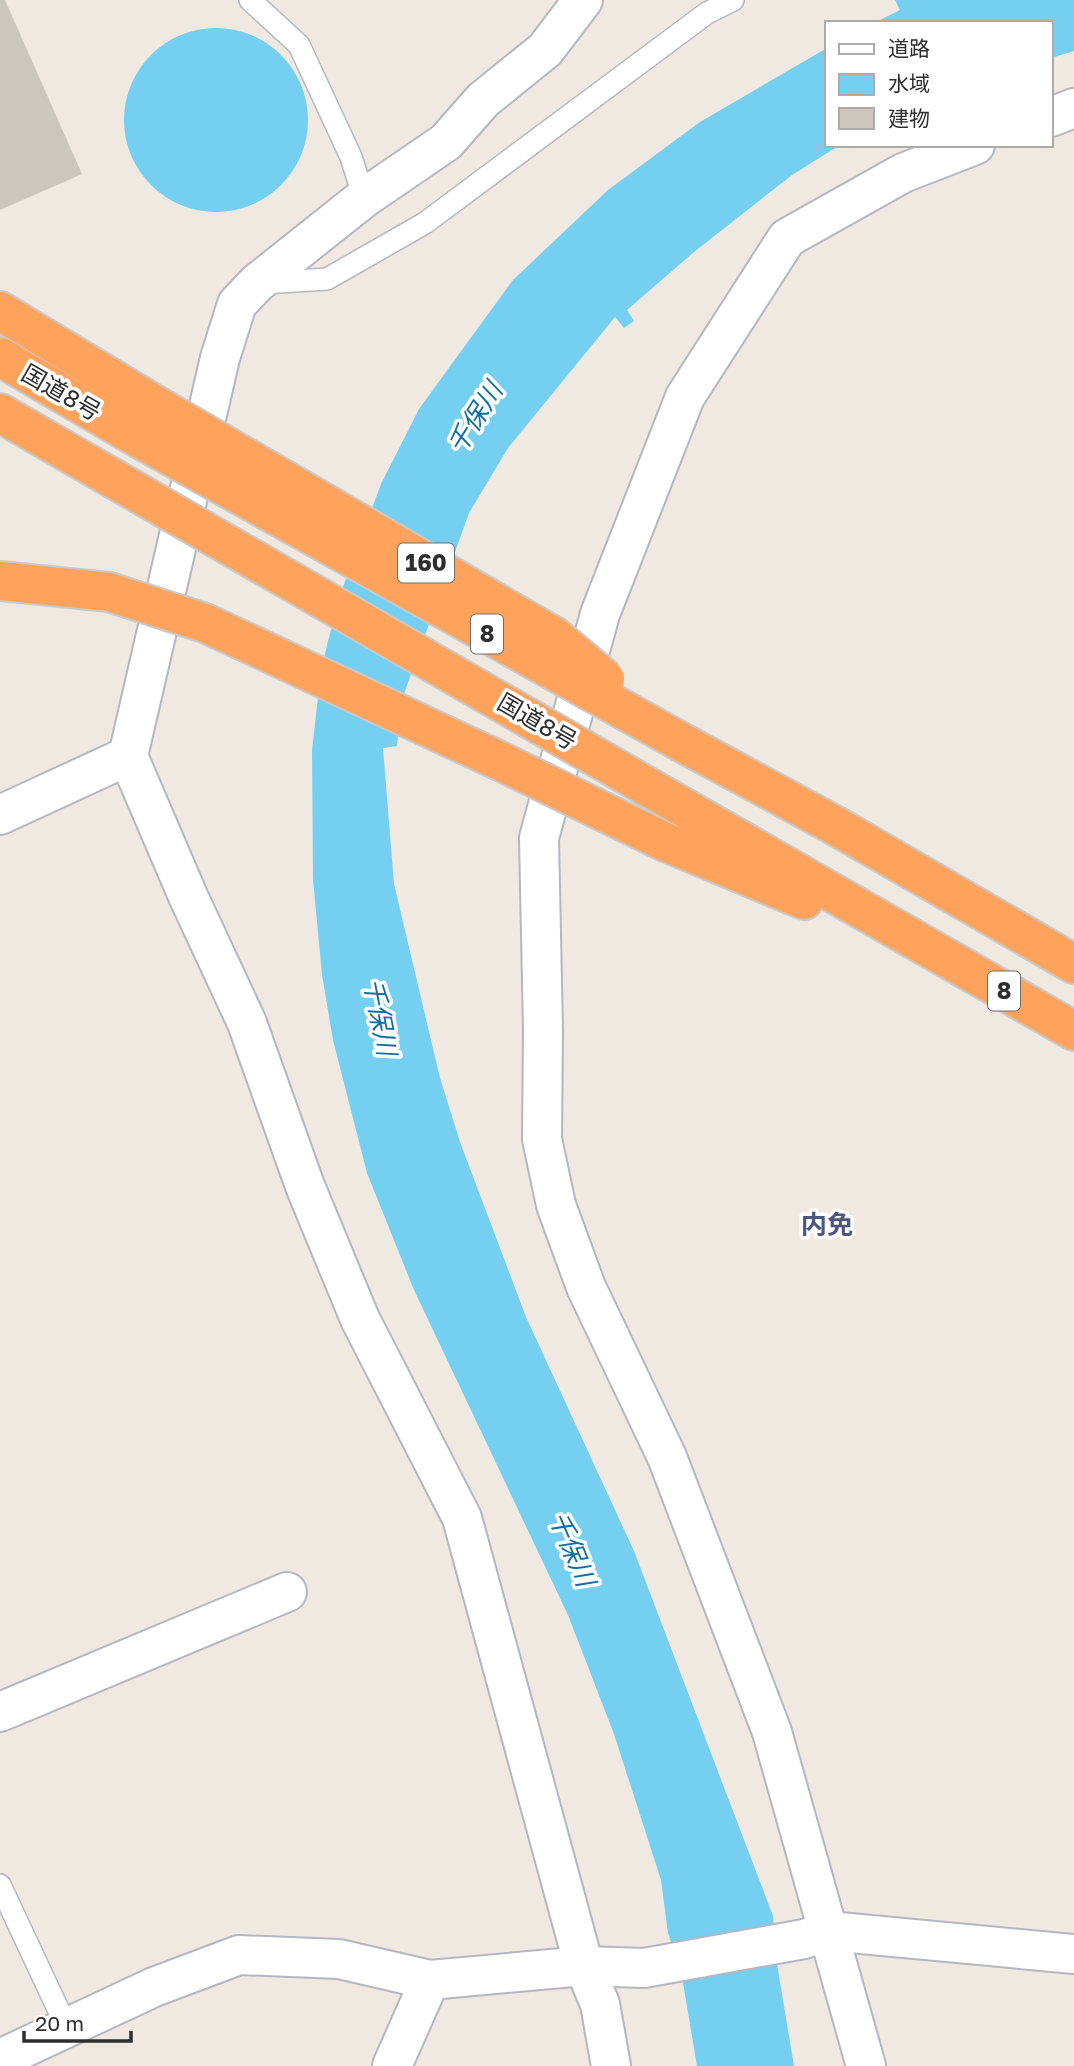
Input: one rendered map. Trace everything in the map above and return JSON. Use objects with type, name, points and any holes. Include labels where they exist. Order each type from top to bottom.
[{"type":"highway","points":[[0,311],[148,422]]},
{"type":"highway","name":"国道8号","points":[[0,357],[148,422],[681,742],[836,826],[1074,964]]},
{"type":"highway","name":"国道8号","points":[[0,413],[1074,1031]]},
{"type":"highway","points":[[0,581],[109,592],[205,623],[502,762],[663,841],[933,950]]},
{"type":"street","points":[[583,0],[545,50],[483,100],[446,142],[364,198],[257,284],[237,304],[220,358],[128,756],[188,896],[247,1023],[305,1186],[360,1319],[462,1518],[584,1966],[600,2004],[611,2066]]},
{"type":"street","points":[[1053,116],[1074,108]]},
{"type":"street","points":[[866,2066],[817,1935],[772,1732],[667,1457],[586,1287],[555,1205],[541,1139],[543,1030],[539,838],[600,614],[685,397],[787,238],[903,173],[970,147]]},
{"type":"street","points":[[0,815],[128,756]]},
{"type":"street","points":[[0,1712],[287,1592]]},
{"type":"street","points":[[0,2059],[51,2045],[154,1987],[239,1955],[340,1959],[430,1980],[584,1966],[644,1968],[817,1935],[1074,1954]]},
{"type":"street","points":[[392,2066],[430,1980]]},
{"type":"lane","points":[[250,0],[299,45],[351,157],[364,198]]},
{"type":"lane","points":[[257,284],[327,278],[425,223],[707,13],[733,0]]},
{"type":"lane","points":[[0,1885],[51,2045]]},
{"type":"water","points":[[895,0],[1074,0],[1074,51],[1053,57],[1053,21],[878,21],[900,10]]},
{"type":"water","points":[[216,28],[251,35],[281,55],[301,85],[308,120],[301,155],[281,185],[251,205],[216,212],[181,205],[151,185],[131,155],[124,120],[131,85],[151,55],[181,35]]},
{"type":"water","name":"千保川","points":[[825,49],[825,147],[837,147],[792,175],[694,252],[627,310],[634,321],[624,328],[615,317],[508,448],[469,513],[401,702],[397,746],[383,748],[394,884],[440,1078],[460,1142],[526,1317],[634,1551],[773,1916],[775,1952],[794,2066],[697,2066],[681,1971],[668,1933],[661,1880],[614,1734],[568,1615],[414,1290],[367,1173],[333,1040],[322,975],[313,879],[312,750],[321,671],[343,587],[381,484],[419,409],[513,280],[608,190],[700,122]]},
{"type":"building","points":[[0,0],[5,0],[82,174],[0,210]]},
{"type":"district","name":"内免","points":[[827,1225]]}]
